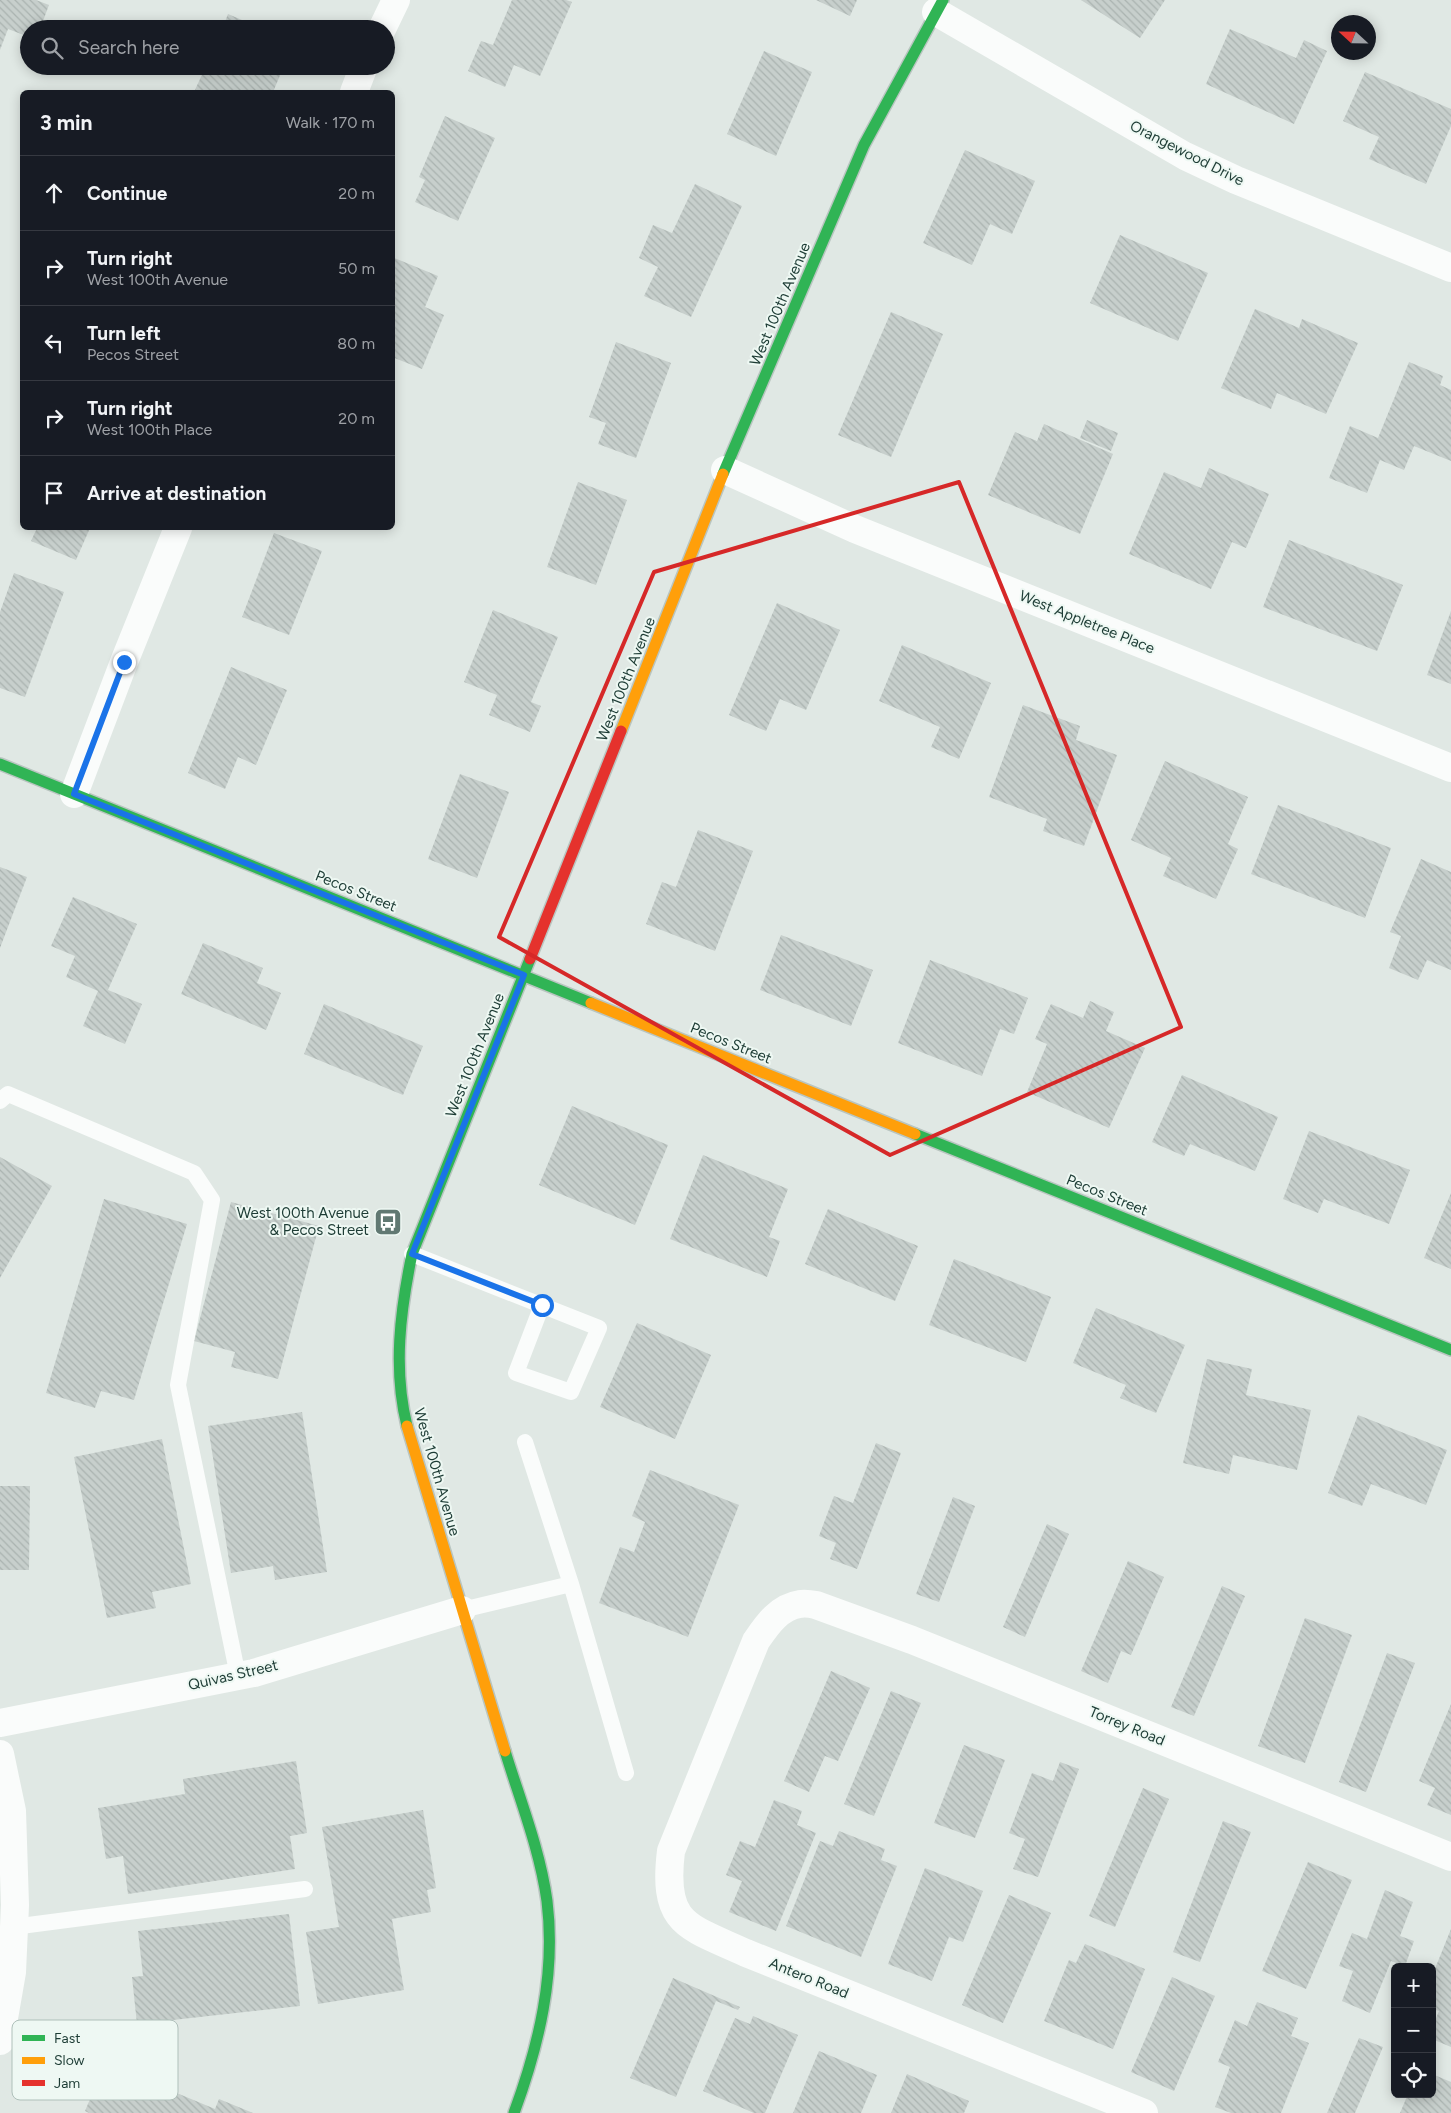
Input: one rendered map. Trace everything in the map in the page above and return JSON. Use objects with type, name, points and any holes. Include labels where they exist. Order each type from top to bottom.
[{"type":"street","points":[[386,20],[396,0]]},
{"type":"street","name":"Orangewood Drive","points":[[939,6],[1185,156],[1236,180],[1451,268]]},
{"type":"street","name":"West 100th Avenue","points":[[514,2113],[528,2078],[544,2013],[550,1955],[547,1900],[535,1849],[411,1445],[400,1392],[399,1344],[402,1296],[412,1254],[725,470],[864,145],[939,6]]},
{"type":"street","points":[[355,90],[361,75]]},
{"type":"street","name":"West Appletree Place","points":[[725,470],[855,529],[1451,768]]},
{"type":"street","points":[[74,794],[177,530]]},
{"type":"street","name":"Pecos Street","points":[[0,764],[1451,1350]]},
{"type":"street","name":"Antero Road","points":[[800,1604],[780,1612],[767,1625],[756,1641],[670,1851],[668,1873],[670,1897],[678,1915],[691,1928],[746,1952],[1144,2113]]},
{"type":"street","name":"Torrey Road","points":[[800,1604],[816,1605],[912,1640],[1451,1857]]},
{"type":"street","name":"Quivas Street","points":[[0,1723],[238,1676],[462,1610]]},
{"type":"street","points":[[0,1754],[12,1811],[15,1905],[6,1964],[0,2041]]},
{"type":"lane","points":[[0,1101],[8,1094],[194,1173],[212,1200],[178,1385],[238,1676]]},
{"type":"lane","points":[[412,1254],[542,1305],[599,1328],[571,1392],[516,1373],[542,1305]]},
{"type":"lane","points":[[525,1442],[571,1584],[626,1773]]},
{"type":"lane","points":[[462,1610],[571,1584]]},
{"type":"lane","points":[[13,1927],[305,1889]]},
{"type":"highlighted area","points":[[959,482],[1181,1027],[890,1155],[499,937],[654,572]]},
{"type":"building","points":[[0,0],[36,0],[49,5],[43,20],[20,20],[20,34],[8,29],[0,50]]},
{"type":"building","points":[[512,0],[566,0],[572,2],[540,76],[514,65],[505,87],[468,71],[481,41],[493,45]]},
{"type":"building","points":[[816,0],[857,0],[850,16]]},
{"type":"building","points":[[1081,0],[1165,0],[1140,38]]},
{"type":"building","points":[[228,14],[242,20],[226,20]]},
{"type":"building","points":[[1230,29],[1296,58],[1304,40],[1327,51],[1294,124],[1206,84]]},
{"type":"building","points":[[764,51],[812,72],[776,156],[727,134]]},
{"type":"building","points":[[1365,72],[1451,109],[1451,126],[1426,184],[1369,159],[1379,137],[1343,121]]},
{"type":"building","points":[[202,75],[280,75],[274,90],[195,90]]},
{"type":"building","points":[[445,116],[495,138],[458,221],[415,202],[425,180],[419,177]]},
{"type":"building","points":[[965,150],[1035,181],[1012,234],[990,224],[972,265],[923,243]]},
{"type":"building","points":[[695,184],[742,206],[691,317],[644,296],[658,267],[639,258],[653,225],[672,233]]},
{"type":"building","points":[[1120,235],[1208,273],[1178,341],[1090,303]]},
{"type":"building","points":[[395,258],[438,276],[425,307],[444,315],[422,369],[395,358]]},
{"type":"building","points":[[1255,309],[1299,328],[1302,319],[1358,343],[1326,414],[1277,393],[1271,409],[1221,388]]},
{"type":"building","points":[[891,312],[943,334],[891,457],[838,435]]},
{"type":"building","points":[[616,342],[671,363],[636,458],[598,444],[606,423],[589,417]]},
{"type":"building","points":[[1409,362],[1443,376],[1440,385],[1451,390],[1451,461],[1414,446],[1404,470],[1380,460],[1367,493],[1329,478],[1350,426],[1378,438]]},
{"type":"building","points":[[1087,420],[1118,433],[1111,451],[1080,438]]},
{"type":"building","points":[[1044,424],[1113,454],[1080,534],[988,495],[1015,432],[1037,441]]},
{"type":"building","points":[[1209,468],[1269,494],[1246,548],[1232,542],[1211,589],[1129,554],[1164,472],[1201,488]]},
{"type":"building","points":[[578,482],[627,500],[596,585],[547,567]]},
{"type":"building","points":[[36,530],[89,530],[76,560],[31,541]]},
{"type":"building","points":[[274,533],[322,551],[289,635],[242,617]]},
{"type":"building","points":[[1289,540],[1403,585],[1377,651],[1263,607]]},
{"type":"building","points":[[14,573],[64,592],[25,697],[0,688],[0,612]]},
{"type":"building","points":[[777,603],[840,630],[806,710],[780,699],[766,731],[729,715]]},
{"type":"building","points":[[493,610],[558,637],[531,702],[541,706],[530,732],[489,715],[497,695],[464,682]]},
{"type":"building","points":[[1451,611],[1451,684],[1427,675]]},
{"type":"building","points":[[902,645],[991,683],[959,759],[931,747],[940,727],[879,701]]},
{"type":"building","points":[[231,667],[287,690],[256,765],[238,757],[225,789],[188,773]]},
{"type":"building","points":[[1023,705],[1080,726],[1076,740],[1117,755],[1084,846],[1043,831],[1047,819],[989,797]]},
{"type":"building","points":[[1165,761],[1248,797],[1228,844],[1238,849],[1216,899],[1163,876],[1171,858],[1131,840]]},
{"type":"building","points":[[460,774],[509,792],[477,878],[428,859]]},
{"type":"building","points":[[1278,805],[1391,848],[1365,918],[1251,874]]},
{"type":"building","points":[[698,830],[753,851],[715,951],[646,924],[662,882],[676,887]]},
{"type":"building","points":[[1421,859],[1451,872],[1451,970],[1427,960],[1418,980],[1389,968],[1401,936],[1390,932]]},
{"type":"building","points":[[0,867],[27,877],[0,948]]},
{"type":"building","points":[[73,897],[137,924],[108,990],[142,1004],[125,1044],[83,1026],[98,991],[66,977],[75,956],[51,946]]},
{"type":"building","points":[[781,935],[873,970],[851,1026],[760,990]]},
{"type":"building","points":[[203,943],[263,968],[257,983],[281,993],[266,1030],[181,994]]},
{"type":"building","points":[[930,960],[1028,998],[1014,1034],[1000,1029],[982,1076],[898,1043]]},
{"type":"building","points":[[1090,1001],[1114,1012],[1106,1031],[1145,1048],[1109,1128],[1027,1092],[1047,1044],[1035,1039],[1051,1004],[1083,1018]]},
{"type":"building","points":[[324,1004],[423,1046],[403,1095],[304,1054]]},
{"type":"building","points":[[1182,1075],[1278,1117],[1255,1171],[1190,1144],[1184,1156],[1152,1142]]},
{"type":"building","points":[[572,1106],[668,1145],[635,1225],[539,1185]]},
{"type":"building","points":[[1309,1131],[1410,1170],[1389,1224],[1324,1199],[1318,1213],[1283,1199]]},
{"type":"building","points":[[703,1155],[788,1189],[769,1237],[780,1241],[767,1277],[670,1239]]},
{"type":"building","points":[[0,1157],[52,1186],[0,1278]]},
{"type":"building","points":[[1451,1193],[1451,1269],[1424,1258]]},
{"type":"building","points":[[104,1199],[187,1224],[134,1400],[101,1391],[95,1408],[46,1393]]},
{"type":"building","points":[[231,1202],[319,1226],[278,1379],[231,1367],[235,1352],[194,1341]]},
{"type":"building","points":[[828,1209],[918,1246],[895,1301],[805,1264]]},
{"type":"building","points":[[954,1259],[1051,1297],[1026,1362],[929,1325]]},
{"type":"building","points":[[1096,1308],[1185,1345],[1156,1413],[1120,1398],[1126,1385],[1073,1363]]},
{"type":"building","points":[[637,1323],[711,1355],[675,1439],[600,1407]]},
{"type":"building","points":[[1207,1359],[1252,1369],[1246,1395],[1311,1410],[1297,1470],[1233,1455],[1229,1474],[1183,1463]]},
{"type":"building","points":[[302,1412],[327,1572],[275,1580],[273,1566],[231,1573],[208,1426]]},
{"type":"building","points":[[1358,1415],[1447,1450],[1426,1505],[1371,1484],[1362,1506],[1328,1493]]},
{"type":"building","points":[[162,1439],[191,1584],[152,1592],[156,1608],[107,1618],[74,1457]]},
{"type":"building","points":[[876,1443],[901,1453],[857,1569],[830,1559],[836,1543],[819,1536],[834,1496],[853,1503]]},
{"type":"building","points":[[650,1470],[739,1505],[688,1637],[599,1603],[620,1547],[634,1552],[645,1522],[632,1516]]},
{"type":"building","points":[[0,1486],[30,1486],[29,1570],[0,1570]]},
{"type":"building","points":[[953,1497],[975,1506],[939,1602],[916,1594]]},
{"type":"building","points":[[1047,1524],[1069,1534],[1025,1637],[1003,1627]]},
{"type":"building","points":[[1128,1561],[1164,1577],[1131,1655],[1121,1651],[1108,1683],[1081,1671]]},
{"type":"building","points":[[1222,1586],[1245,1596],[1194,1716],[1171,1707]]},
{"type":"building","points":[[1305,1618],[1352,1635],[1305,1763],[1258,1746]]},
{"type":"building","points":[[1387,1653],[1415,1663],[1366,1792],[1339,1782]]},
{"type":"building","points":[[831,1671],[870,1688],[838,1761],[825,1756],[809,1792],[784,1781]]},
{"type":"building","points":[[891,1691],[921,1703],[874,1816],[844,1804]]},
{"type":"building","points":[[1451,1704],[1451,1815],[1427,1805],[1435,1788],[1419,1781]]},
{"type":"building","points":[[964,1745],[1005,1760],[975,1838],[934,1823]]},
{"type":"building","points":[[296,1761],[307,1833],[290,1836],[295,1869],[128,1894],[123,1856],[106,1859],[98,1808],[185,1794],[183,1779]]},
{"type":"building","points":[[1060,1762],[1079,1769],[1038,1877],[1013,1869],[1025,1839],[1009,1833],[1032,1773],[1053,1781]]},
{"type":"building","points":[[1143,1788],[1169,1799],[1115,1927],[1089,1916]]},
{"type":"building","points":[[774,1800],[802,1811],[797,1825],[816,1833],[776,1931],[729,1912],[742,1881],[726,1875],[740,1841],[755,1847]]},
{"type":"building","points":[[423,1810],[436,1888],[427,1890],[431,1912],[392,1919],[404,1990],[318,2004],[306,1932],[339,1927],[322,1827]]},
{"type":"building","points":[[1223,1821],[1251,1832],[1200,1962],[1173,1952]]},
{"type":"building","points":[[839,1831],[885,1849],[881,1860],[897,1866],[861,1957],[786,1926],[820,1841],[833,1846]]},
{"type":"building","points":[[1308,1862],[1352,1880],[1306,1989],[1262,1971]]},
{"type":"building","points":[[925,1868],[983,1891],[963,1942],[949,1937],[932,1981],[888,1964]]},
{"type":"building","points":[[1385,1890],[1413,1902],[1400,1936],[1414,1941],[1406,1963],[1391,1961],[1370,2013],[1342,2001],[1353,1971],[1339,1966],[1352,1933],[1367,1939]]},
{"type":"building","points":[[1009,1895],[1051,1913],[1003,2023],[962,2005]]},
{"type":"building","points":[[289,1914],[300,2006],[173,2020],[137,2020],[132,1977],[143,1976],[138,1931]]},
{"type":"building","points":[[1451,1929],[1451,2047],[1436,2041],[1436,2018],[1439,2011],[1436,2010],[1436,1966]]},
{"type":"building","points":[[1085,1944],[1145,1969],[1113,2049],[1044,2021],[1069,1960],[1076,1963]]},
{"type":"building","points":[[1172,1977],[1215,1996],[1174,2091],[1131,2072]]},
{"type":"building","points":[[673,1978],[740,2007],[738,2010],[716,2001],[676,2097],[630,2078]]},
{"type":"building","points":[[1257,2002],[1298,2018],[1291,2036],[1309,2043],[1281,2113],[1231,2113],[1215,2107],[1230,2067],[1218,2062],[1235,2020],[1247,2026]]},
{"type":"building","points":[[753,2016],[798,2035],[765,2113],[754,2113],[703,2091],[735,2018],[750,2024]]},
{"type":"building","points":[[1359,2038],[1383,2047],[1355,2113],[1327,2113]]},
{"type":"building","points":[[819,2051],[877,2075],[861,2113],[793,2113]]},
{"type":"building","points":[[907,2074],[969,2101],[964,2113],[891,2113]]},
{"type":"building","points":[[1436,2076],[1451,2082],[1451,2113],[1400,2113],[1406,2098],[1436,2098]]},
{"type":"building","points":[[178,2094],[215,2109],[219,2099],[253,2113],[89,2113],[85,2111],[90,2100],[178,2100]]},
{"type":"traffic: fast","points":[[723,474],[864,145],[943,0]]},
{"type":"traffic: fast","points":[[0,764],[591,1003]]},
{"type":"traffic: fast","points":[[407,1426],[400,1383],[399,1362],[401,1319],[412,1254],[530,959]]},
{"type":"traffic: fast","points":[[915,1134],[1451,1350]]},
{"type":"traffic: fast","points":[[505,1751],[540,1863],[547,1901],[549,1928],[549,1955],[543,2009],[531,2061],[514,2113]]},
{"type":"traffic: slow","points":[[621,731],[723,474]]},
{"type":"traffic: slow","points":[[591,1003],[915,1134]]},
{"type":"traffic: slow","points":[[407,1426],[505,1751]]},
{"type":"traffic: jam","points":[[530,959],[621,731]]},
{"type":"place","name":"West 100th Avenue & Pecos Street","points":[[388,1222]]},
{"type":"route","points":[[124,662],[74,794],[524,975],[412,1254],[542,1305]]}]
